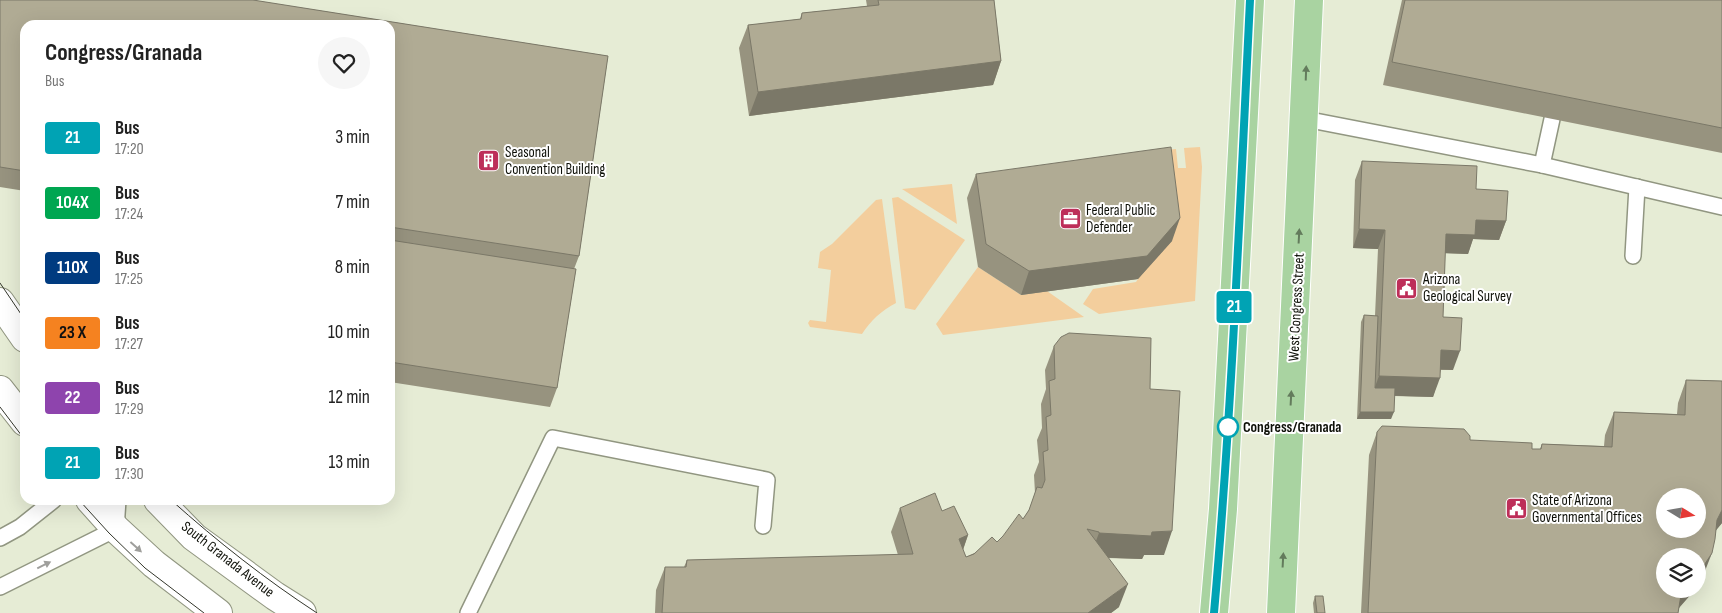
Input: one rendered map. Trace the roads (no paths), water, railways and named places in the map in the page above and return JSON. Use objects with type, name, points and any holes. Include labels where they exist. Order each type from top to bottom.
[{"type":"main road","points":[[1214,613],[1223,509],[1250,0]]},
{"type":"main road","name":"West Congress Street","points":[[1281,613],[1309,0]]},
{"type":"street","points":[[0,302],[20,331]]},
{"type":"street","points":[[0,390],[20,416]]},
{"type":"street","points":[[94,505],[116,529],[154,564],[218,613]]},
{"type":"street","name":"South Granada Avenue","points":[[163,505],[194,537],[275,596],[302,613]]},
{"type":"lane","points":[[1304,119],[1542,165],[1722,207]]},
{"type":"lane","points":[[1542,165],[1552,119]]},
{"type":"lane","points":[[1633,256],[1637,187]]},
{"type":"lane","points":[[468,613],[553,438],[767,480],[763,526]]},
{"type":"lane","points":[[0,538],[20,527],[48,505]]},
{"type":"lane","points":[[0,587],[116,529],[118,505]]},
{"type":"tram line","points":[[0,283],[20,313]]},
{"type":"tram line","points":[[0,407],[20,433]]},
{"type":"tram line","points":[[84,505],[145,568],[204,613]]},
{"type":"tram line","points":[[177,505],[242,560],[317,613]]},
{"type":"place","name":"Seasonal Convention Building","points":[[489,161]]},
{"type":"place","name":"Federal Public Defender","points":[[1070,219]]},
{"type":"place","name":"Arizona Geological Survey","points":[[1407,288]]},
{"type":"place","name":"Congress/Granada","points":[[1228,427]]},
{"type":"place","name":"State of Arizona Governmental Offices","points":[[1516,509]]}]
